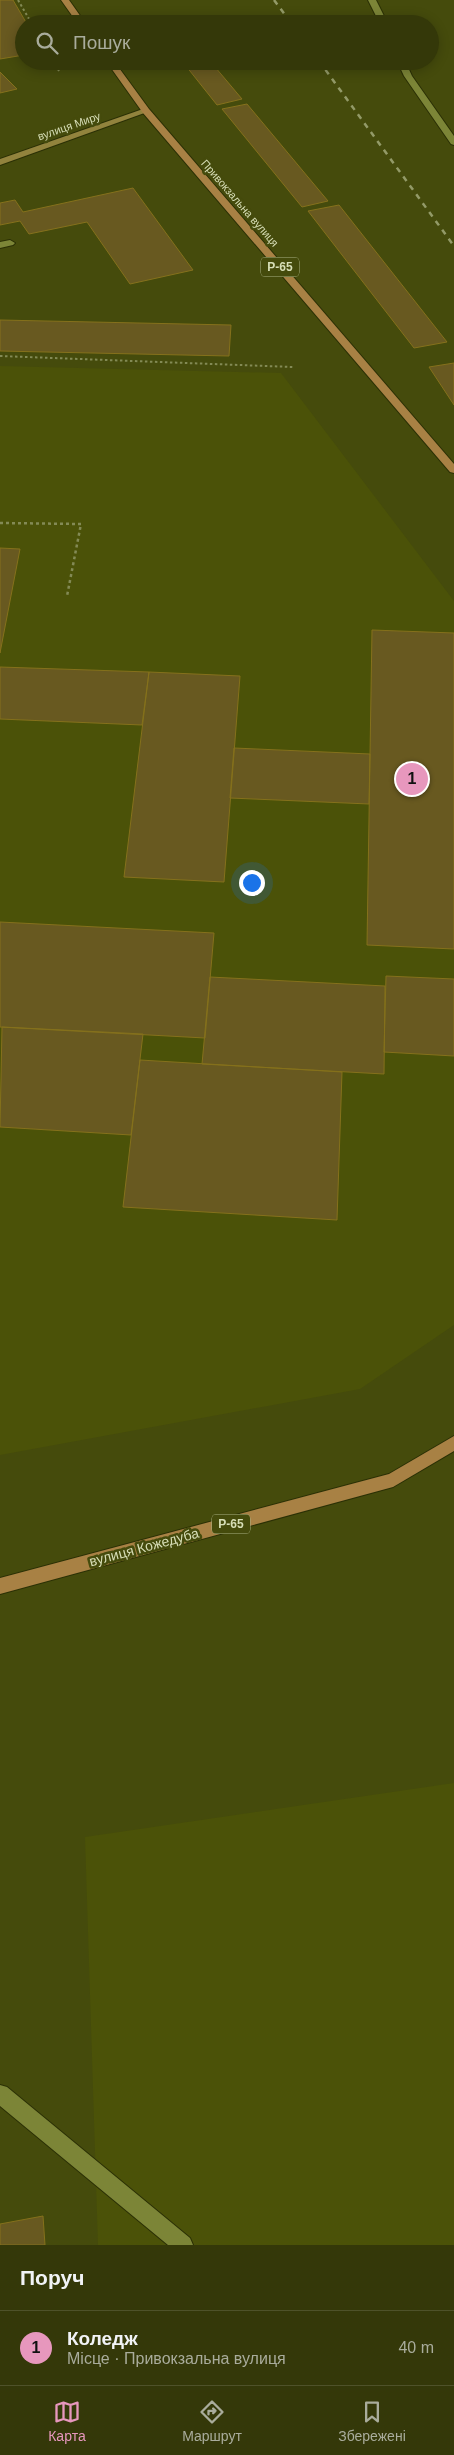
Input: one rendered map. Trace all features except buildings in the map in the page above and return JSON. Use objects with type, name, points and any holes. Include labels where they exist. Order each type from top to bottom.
[{"type":"main road","points":[[65,0],[76,15]]},
{"type":"main road","name":"Привокзальна вулиця","points":[[116,70],[146,111],[454,470]]},
{"type":"main road","name":"вулиця Миру","points":[[0,162],[146,111]]},
{"type":"main road","name":"вулиця Кожедуба","points":[[0,1586],[393,1480],[454,1443]]},
{"type":"street","points":[[372,0],[380,15]]},
{"type":"street","points":[[405,70],[454,142]]},
{"type":"street","points":[[0,2094],[183,2245]]},
{"type":"path","points":[[18,0],[27,15]]},
{"type":"path","points":[[0,356],[293,367]]},
{"type":"path","points":[[0,523],[81,524],[67,596]]},
{"type":"shaded area","points":[[0,366],[281,373],[454,601],[454,1325],[360,1389],[0,1455]]},
{"type":"shaded area","points":[[454,1783],[454,2245],[98,2245],[85,1837]]},
{"type":"railway","points":[[274,0],[285,15]]},
{"type":"railway","points":[[326,70],[454,246]]},
{"type":"place","name":"Коледж","points":[[412,779]]}]
